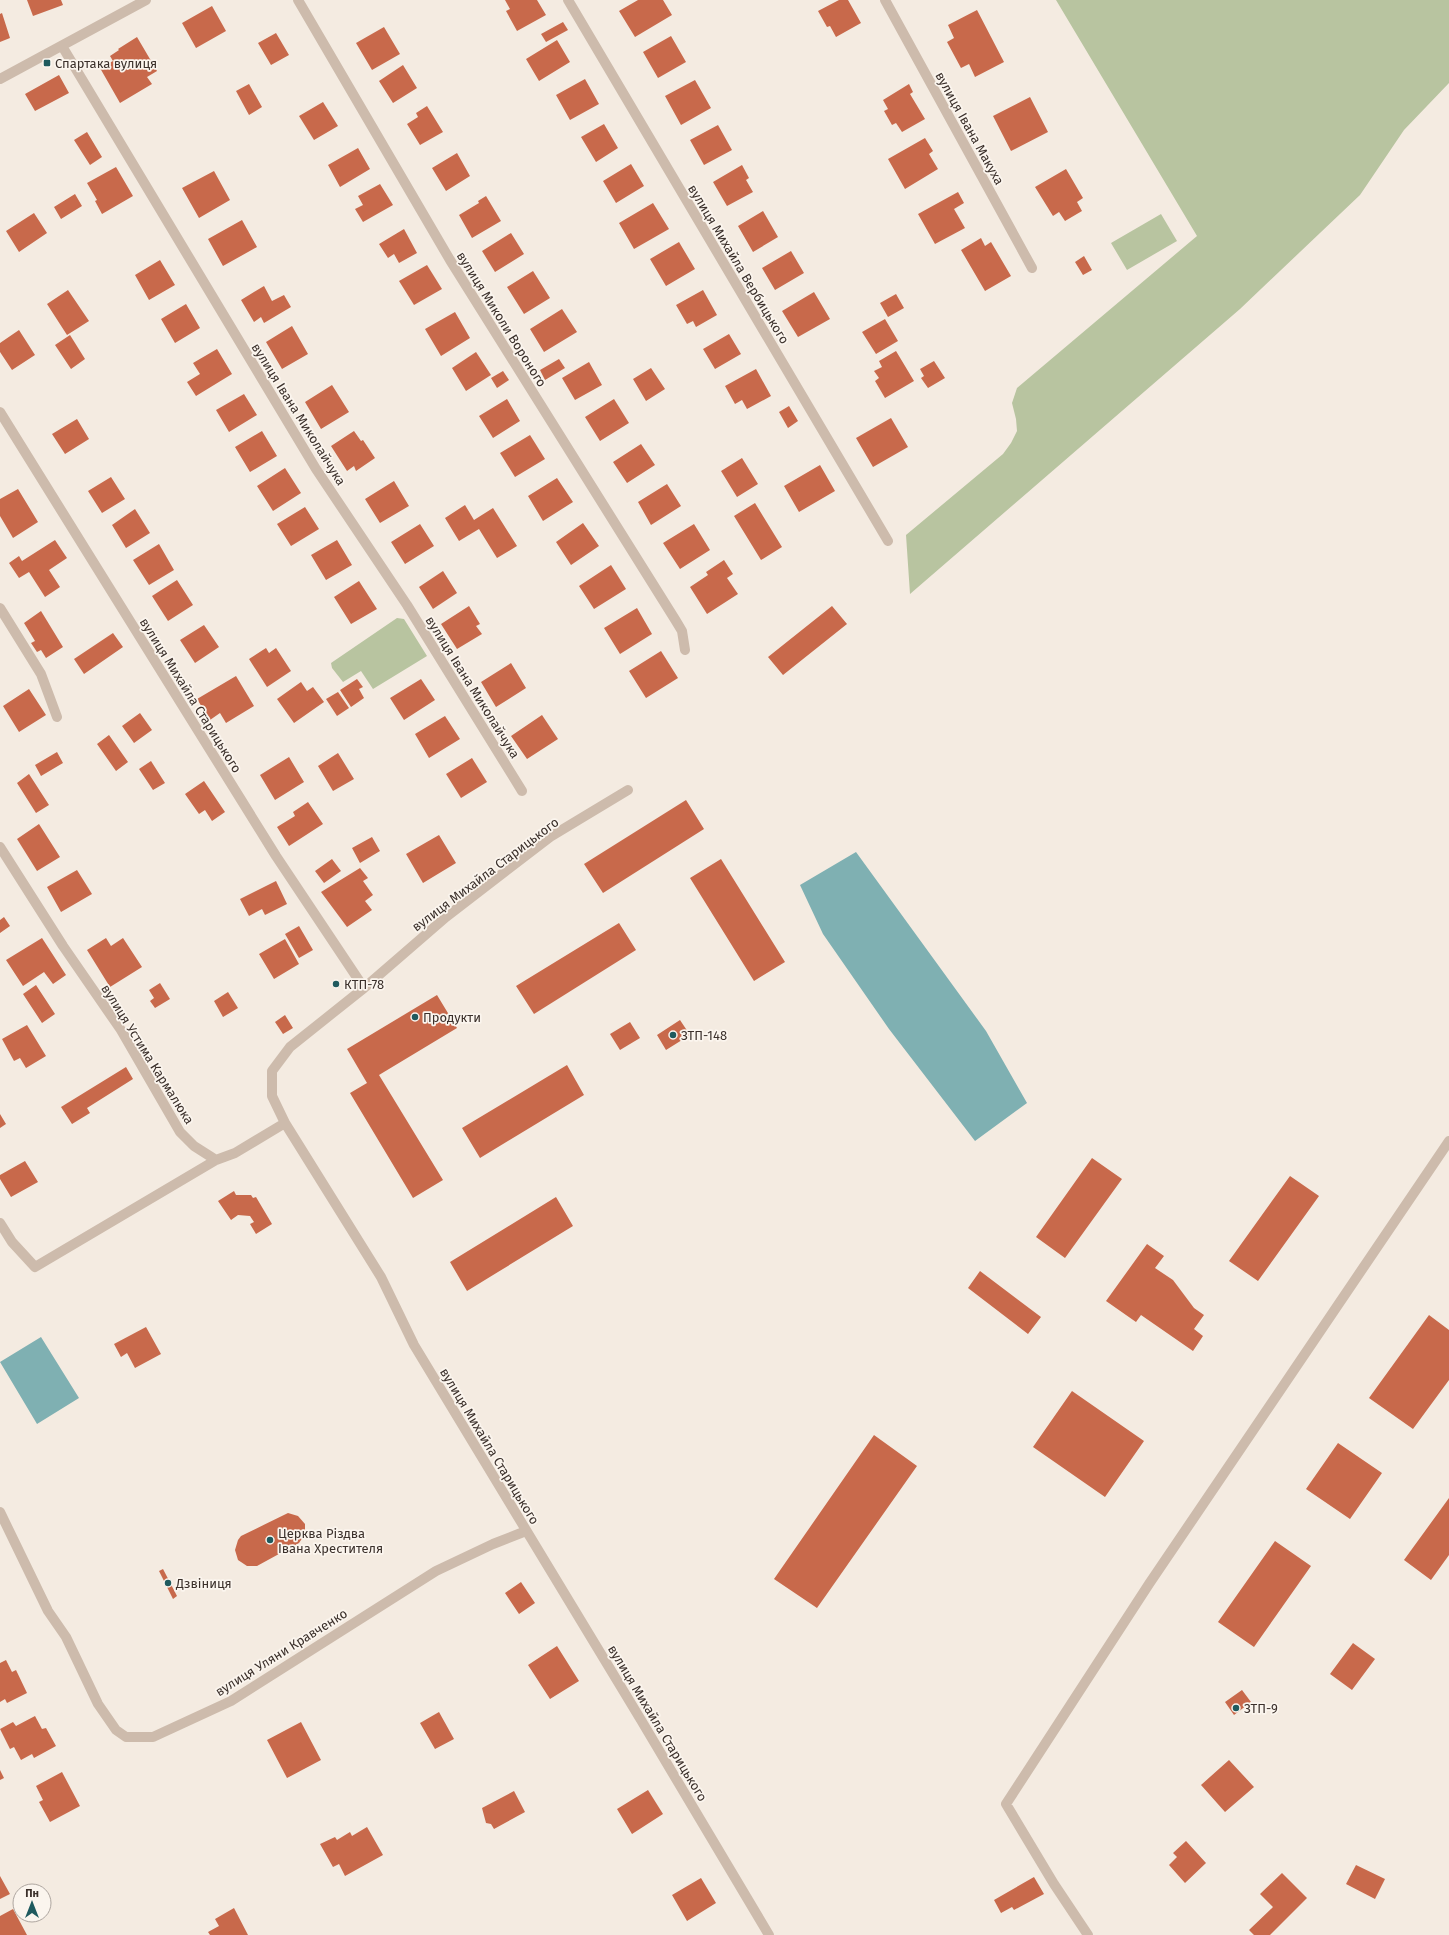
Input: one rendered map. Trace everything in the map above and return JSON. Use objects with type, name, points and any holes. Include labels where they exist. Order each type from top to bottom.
[{"type":"street","points":[[0,79],[146,0]]},
{"type":"street","name":"вулиця Миколи Вороного","points":[[298,0],[450,260],[682,631],[684,650]]},
{"type":"street","name":"вулиця Михайла Вербицького","points":[[568,0],[888,540]]},
{"type":"street","name":"вулиця Івана Макуха","points":[[885,0],[1032,268]]},
{"type":"street","name":"вулиця Івана Миколайчука","points":[[62,46],[316,469],[406,604],[522,791]]},
{"type":"street","name":"вулиця Михайла Старицького","points":[[0,412],[276,856],[364,988]]},
{"type":"street","points":[[0,608],[41,674],[57,717]]},
{"type":"street","name":"вулиця Михайла Старицького","points":[[628,790],[550,837],[446,917],[364,988],[290,1047],[272,1070],[272,1096],[285,1123],[381,1277],[414,1345],[769,1935]]},
{"type":"street","name":"вулиця Устима Кармалюка","points":[[0,847],[63,946],[121,1030],[180,1132],[194,1146],[216,1160]]},
{"type":"street","points":[[0,1223],[12,1242],[35,1267],[216,1160],[235,1153],[285,1123]]},
{"type":"street","points":[[1088,1935],[1054,1884],[1006,1804],[1149,1584],[1449,1142]]},
{"type":"street","name":"вулиця Уляни Кравченко","points":[[0,1512],[48,1611],[66,1637],[98,1704],[116,1730],[126,1737],[153,1737],[231,1701],[436,1571],[493,1544],[526,1532]]},
{"type":"green space","points":[[1056,0],[1449,0],[1449,83],[1404,130],[1360,195],[1240,309],[910,594],[906,535],[1003,454],[1017,431],[1012,403],[1017,388],[1197,236]]},
{"type":"green space","points":[[1161,214],[1177,241],[1127,270],[1111,243]]},
{"type":"green space","points":[[397,618],[404,619],[427,656],[373,689],[361,671],[343,682],[332,668],[331,663]]},
{"type":"water","points":[[856,852],[986,1031],[1027,1103],[975,1141],[889,1029],[823,934],[800,885]]},
{"type":"water","points":[[41,1337],[79,1398],[37,1424],[0,1362]]},
{"type":"building","points":[[27,0],[61,0],[63,5],[33,16]]},
{"type":"building","points":[[505,0],[537,0],[546,15],[517,31],[506,11],[510,9]]},
{"type":"building","points":[[638,0],[663,0],[672,15],[635,37],[619,11]]},
{"type":"building","points":[[839,0],[848,0],[861,23],[836,37],[830,26],[827,27],[818,11]]},
{"type":"building","points":[[212,6],[226,31],[196,48],[182,23]]},
{"type":"building","points":[[977,10],[1004,62],[975,77],[969,64],[961,68],[947,42],[954,38],[948,25]]},
{"type":"building","points":[[2,13],[10,38],[0,42],[0,14]]},
{"type":"building","points":[[563,22],[568,30],[546,42],[541,34]]},
{"type":"building","points":[[384,27],[400,54],[372,70],[356,43]]},
{"type":"building","points":[[276,33],[289,55],[271,65],[258,43]]},
{"type":"building","points":[[671,36],[686,62],[658,78],[643,52]]},
{"type":"building","points":[[137,37],[157,71],[147,77],[152,84],[120,103],[100,68],[113,61],[110,56],[119,50],[118,49]]},
{"type":"building","points":[[557,40],[570,62],[539,81],[526,59]]},
{"type":"building","points":[[403,65],[417,88],[393,103],[379,81]]},
{"type":"building","points":[[59,75],[69,93],[35,111],[25,94]]},
{"type":"building","points":[[585,79],[599,104],[570,120],[556,95]]},
{"type":"building","points":[[695,80],[711,108],[681,125],[665,96]]},
{"type":"building","points":[[249,84],[262,107],[249,115],[236,91]]},
{"type":"building","points":[[909,84],[913,92],[910,94],[925,119],[902,132],[896,123],[892,125],[884,111],[888,109],[883,100]]},
{"type":"building","points":[[1030,97],[1048,132],[1011,151],[993,116]]},
{"type":"building","points":[[323,102],[338,126],[314,140],[299,116]]},
{"type":"building","points":[[427,106],[443,132],[420,145],[407,124],[418,117],[416,113]]},
{"type":"building","points":[[604,124],[618,148],[596,162],[581,137]]},
{"type":"building","points":[[718,125],[732,150],[704,165],[690,140]]},
{"type":"building","points":[[87,132],[102,157],[90,165],[74,140]]},
{"type":"building","points":[[925,138],[933,151],[929,154],[938,169],[905,189],[888,159]]},
{"type":"building","points":[[358,148],[370,169],[340,187],[328,165]]},
{"type":"building","points":[[457,153],[470,176],[446,191],[432,168]]},
{"type":"building","points":[[631,164],[644,186],[616,203],[603,181]]},
{"type":"building","points":[[742,165],[749,178],[746,180],[753,192],[727,206],[713,182]]},
{"type":"building","points":[[116,167],[133,196],[102,214],[95,201],[97,200],[87,183]]},
{"type":"building","points":[[1066,169],[1083,198],[1077,202],[1082,211],[1065,221],[1059,212],[1053,216],[1035,187]]},
{"type":"building","points":[[214,171],[230,200],[199,218],[182,188]]},
{"type":"building","points":[[380,184],[393,205],[363,222],[355,209],[363,205],[358,196]]},
{"type":"building","points":[[958,192],[964,203],[954,209],[965,228],[935,244],[918,214]]},
{"type":"building","points":[[75,194],[82,206],[61,219],[54,207]]},
{"type":"building","points":[[486,196],[501,221],[472,238],[459,215],[479,203],[478,201]]},
{"type":"building","points":[[653,203],[669,229],[634,249],[619,223]]},
{"type":"building","points":[[763,211],[778,237],[753,252],[738,226]]},
{"type":"building","points":[[34,213],[47,233],[19,252],[6,231]]},
{"type":"building","points":[[242,220],[257,247],[223,266],[208,239]]},
{"type":"building","points":[[404,229],[417,253],[399,263],[394,254],[388,258],[379,244]]},
{"type":"building","points":[[511,233],[524,254],[495,272],[482,251]]},
{"type":"building","points":[[981,238],[985,246],[991,242],[1011,276],[985,291],[961,250]]},
{"type":"building","points":[[679,242],[695,269],[666,286],[650,259]]},
{"type":"building","points":[[791,251],[804,273],[775,290],[762,268]]},
{"type":"building","points":[[1084,256],[1092,270],[1083,275],[1075,262]]},
{"type":"building","points":[[160,260],[175,285],[149,300],[135,275]]},
{"type":"building","points":[[427,265],[442,289],[414,305],[399,281]]},
{"type":"building","points":[[533,271],[550,298],[524,314],[507,287]]},
{"type":"building","points":[[264,286],[272,301],[284,295],[291,307],[264,323],[261,317],[254,322],[241,300]]},
{"type":"building","points":[[68,290],[89,321],[67,335],[47,304]]},
{"type":"building","points":[[703,290],[717,315],[696,327],[693,321],[687,324],[676,305]]},
{"type":"building","points":[[814,292],[830,319],[798,337],[782,311]]},
{"type":"building","points":[[896,294],[904,308],[888,317],[880,303]]},
{"type":"building","points":[[186,304],[200,328],[175,343],[161,319]]},
{"type":"building","points":[[562,309],[577,332],[544,352],[530,329]]},
{"type":"building","points":[[455,312],[470,338],[441,356],[425,329]]},
{"type":"building","points":[[885,319],[898,341],[876,354],[862,332]]},
{"type":"building","points":[[292,326],[308,354],[282,369],[266,342]]},
{"type":"building","points":[[19,330],[35,355],[12,370],[0,352],[0,343]]},
{"type":"building","points":[[729,334],[741,354],[715,369],[703,349]]},
{"type":"building","points":[[70,335],[85,359],[71,369],[55,345]]},
{"type":"building","points":[[217,349],[232,374],[196,396],[187,382],[200,374],[193,363]]},
{"type":"building","points":[[896,351],[914,381],[885,398],[875,381],[879,378],[874,371],[882,367],[879,361]]},
{"type":"building","points":[[476,352],[491,375],[466,391],[452,368]]},
{"type":"building","points":[[559,359],[565,368],[545,380],[540,370]]},
{"type":"building","points":[[934,361],[945,378],[928,388],[921,378],[924,376],[920,369]]},
{"type":"building","points":[[589,362],[602,385],[575,400],[562,378]]},
{"type":"building","points":[[651,368],[665,389],[646,401],[633,379]]},
{"type":"building","points":[[756,369],[771,396],[747,409],[742,400],[735,404],[725,386]]},
{"type":"building","points":[[503,371],[509,380],[497,388],[491,378]]},
{"type":"building","points":[[332,385],[349,412],[321,429],[305,402]]},
{"type":"building","points":[[244,394],[257,415],[229,432],[216,410]]},
{"type":"building","points":[[507,399],[520,421],[493,438],[479,416]]},
{"type":"building","points":[[614,399],[629,423],[600,441],[585,417]]},
{"type":"building","points":[[789,406],[798,421],[788,428],[779,412]]},
{"type":"building","points":[[891,418],[908,447],[873,467],[856,438]]},
{"type":"building","points":[[77,419],[89,439],[65,454],[52,434]]},
{"type":"building","points":[[262,431],[277,456],[250,472],[235,447]]},
{"type":"building","points":[[354,431],[361,441],[363,440],[375,458],[356,471],[354,466],[347,471],[331,446]]},
{"type":"building","points":[[530,435],[545,459],[515,477],[500,453]]},
{"type":"building","points":[[641,444],[655,465],[627,483],[613,462]]},
{"type":"building","points":[[742,458],[758,484],[737,497],[721,471]]},
{"type":"building","points":[[820,465],[835,491],[799,512],[784,486]]},
{"type":"building","points":[[285,468],[301,493],[273,511],[257,486]]},
{"type":"building","points":[[111,477],[125,499],[102,513],[88,491]]},
{"type":"building","points":[[557,478],[573,502],[543,521],[528,496]]},
{"type":"building","points":[[394,481],[409,506],[380,523],[365,499]]},
{"type":"building","points":[[667,484],[681,506],[651,525],[638,502]]},
{"type":"building","points":[[18,489],[38,522],[13,538],[0,516],[0,499]]},
{"type":"building","points":[[755,503],[782,547],[761,560],[734,516]]},
{"type":"building","points":[[465,505],[474,520],[493,508],[517,546],[497,558],[479,529],[459,541],[445,518]]},
{"type":"building","points":[[305,507],[319,529],[291,546],[277,524]]},
{"type":"building","points":[[135,509],[150,533],[126,548],[112,525]]},
{"type":"building","points":[[583,523],[599,546],[571,565],[556,542]]},
{"type":"building","points":[[420,524],[434,546],[405,564],[391,542]]},
{"type":"building","points":[[694,524],[710,550],[680,569],[663,543]]},
{"type":"building","points":[[55,540],[67,558],[49,570],[60,587],[45,597],[29,572],[19,578],[9,563],[19,556],[22,561]]},
{"type":"building","points":[[337,540],[352,565],[326,580],[311,555]]},
{"type":"building","points":[[159,544],[174,570],[149,585],[133,560]]},
{"type":"building","points":[[724,560],[733,574],[727,578],[738,594],[707,614],[690,587],[708,575],[706,572]]},
{"type":"building","points":[[611,565],[626,589],[594,609],[579,586]]},
{"type":"building","points":[[443,571],[457,593],[433,609],[419,587]]},
{"type":"building","points":[[177,580],[193,605],[168,621],[152,596]]},
{"type":"building","points":[[359,581],[377,609],[351,624],[334,597]]},
{"type":"building","points":[[469,606],[480,624],[476,626],[482,634],[457,649],[441,624]]},
{"type":"building","points":[[832,606],[847,624],[783,675],[768,657]]},
{"type":"building","points":[[637,608],[652,634],[620,654],[604,628]]},
{"type":"building","points":[[41,611],[63,647],[46,658],[41,650],[37,652],[31,643],[35,641],[24,623]]},
{"type":"building","points":[[204,625],[219,647],[195,663],[180,640]]},
{"type":"building","points":[[113,633],[123,647],[84,674],[74,659]]},
{"type":"building","points":[[266,648],[269,653],[276,648],[291,671],[267,687],[249,659]]},
{"type":"building","points":[[661,651],[678,678],[646,698],[629,671]]},
{"type":"building","points":[[511,663],[526,688],[496,707],[481,682]]},
{"type":"building","points":[[236,676],[254,706],[226,723],[220,713],[210,720],[197,699]]},
{"type":"building","points":[[357,679],[363,687],[359,689],[364,698],[351,707],[340,690]]},
{"type":"building","points":[[421,679],[435,700],[404,720],[390,698]]},
{"type":"building","points":[[301,682],[307,691],[313,687],[324,702],[294,723],[277,699]]},
{"type":"building","points":[[29,689],[46,715],[19,732],[3,706]]},
{"type":"building","points":[[338,692],[349,708],[337,716],[326,699]]},
{"type":"building","points":[[140,713],[152,730],[134,743],[122,726]]},
{"type":"building","points":[[542,715],[558,739],[527,759],[511,736]]},
{"type":"building","points":[[445,716],[460,739],[429,758],[415,734]]},
{"type":"building","points":[[109,735],[128,762],[116,771],[97,744]]},
{"type":"building","points":[[57,752],[63,763],[41,776],[35,765]]},
{"type":"building","points":[[338,753],[354,779],[333,791],[318,766]]},
{"type":"building","points":[[289,757],[304,782],[275,800],[260,775]]},
{"type":"building","points":[[472,758],[487,782],[461,798],[446,774]]},
{"type":"building","points":[[151,761],[165,783],[153,790],[139,769]]},
{"type":"building","points":[[29,774],[49,805],[36,813],[17,783]]},
{"type":"building","points":[[204,781],[225,812],[212,821],[205,810],[199,814],[185,794]]},
{"type":"building","points":[[686,800],[704,829],[603,893],[584,864]]},
{"type":"building","points":[[308,802],[323,824],[289,846],[277,827],[295,816],[293,812]]},
{"type":"building","points":[[39,824],[60,857],[37,871],[17,839]]},
{"type":"building","points":[[439,835],[456,863],[423,883],[406,854]]},
{"type":"building","points":[[372,837],[380,851],[360,863],[352,848]]},
{"type":"building","points":[[332,859],[341,871],[324,883],[315,871]]},
{"type":"building","points":[[721,859],[785,962],[754,981],[690,878]]},
{"type":"building","points":[[360,868],[368,878],[363,881],[373,895],[365,901],[372,910],[347,927],[321,892]]},
{"type":"building","points":[[77,870],[92,894],[61,912],[47,887]]},
{"type":"building","points":[[276,881],[287,904],[265,915],[262,909],[249,916],[240,899]]},
{"type":"building","points":[[4,917],[10,926],[0,933],[0,920]]},
{"type":"building","points":[[619,923],[636,950],[534,1014],[516,986]]},
{"type":"building","points":[[299,926],[313,950],[299,958],[285,934]]},
{"type":"building","points":[[42,938],[66,975],[53,984],[44,972],[23,986],[6,960]]},
{"type":"building","points":[[106,938],[111,946],[123,938],[142,967],[110,987],[87,950]]},
{"type":"building","points":[[285,939],[299,964],[274,979],[259,954]]},
{"type":"building","points":[[160,983],[170,999],[155,1008],[150,1001],[154,998],[149,990]]},
{"type":"building","points":[[36,985],[55,1014],[42,1023],[23,994]]},
{"type":"building","points":[[228,992],[238,1008],[223,1017],[214,1001]]},
{"type":"building","points":[[437,995],[457,1028],[379,1075],[443,1180],[413,1198],[350,1093],[367,1083],[347,1049]]},
{"type":"building","points":[[285,1015],[293,1028],[283,1034],[275,1022]]},
{"type":"building","name":"ЗТП-148","points":[[680,1020],[690,1035],[666,1050],[657,1035]]},
{"type":"building","points":[[630,1022],[640,1038],[620,1050],[610,1034]]},
{"type":"building","points":[[27,1025],[46,1056],[26,1068],[20,1058],[14,1061],[2,1039]]},
{"type":"building","points":[[567,1065],[584,1095],[480,1158],[462,1128]]},
{"type":"building","points":[[126,1067],[133,1079],[87,1108],[90,1113],[72,1124],[61,1107]]},
{"type":"building","points":[[0,1114],[6,1124],[0,1128]]},
{"type":"building","points":[[1092,1158],[1122,1179],[1065,1258],[1036,1237]]},
{"type":"building","points":[[25,1161],[38,1182],[11,1197],[0,1179],[0,1175]]},
{"type":"building","points":[[1290,1176],[1319,1196],[1258,1281],[1229,1261]]},
{"type":"building","points":[[234,1191],[236,1195],[251,1195],[253,1198],[256,1197],[272,1224],[256,1234],[250,1224],[254,1222],[250,1216],[238,1215],[231,1220],[218,1201]]},
{"type":"building","points":[[556,1197],[573,1226],[467,1291],[450,1262]]},
{"type":"building","points":[[1147,1244],[1164,1256],[1155,1268],[1173,1280],[1194,1308],[1204,1315],[1194,1329],[1203,1336],[1193,1351],[1141,1315],[1136,1322],[1106,1301]]},
{"type":"building","points":[[980,1271],[1041,1317],[1028,1334],[968,1288]]},
{"type":"building","points":[[1429,1315],[1449,1330],[1449,1380],[1413,1429],[1369,1398]]},
{"type":"building","points":[[146,1327],[161,1354],[135,1368],[127,1353],[121,1357],[114,1344]]},
{"type":"building","points":[[1072,1391],[1144,1441],[1105,1497],[1033,1447]]},
{"type":"building","points":[[874,1435],[917,1466],[817,1608],[774,1579]]},
{"type":"building","points":[[1338,1443],[1382,1473],[1350,1519],[1306,1489]]},
{"type":"building","points":[[1449,1498],[1449,1555],[1431,1580],[1404,1560]]},
{"type":"building","name":"Церква Різдва Івана Хрестителя","points":[[288,1513],[298,1516],[305,1524],[305,1534],[299,1543],[257,1566],[247,1566],[238,1560],[235,1550],[241,1536]]},
{"type":"building","points":[[1275,1541],[1311,1566],[1254,1647],[1218,1622]]},
{"type":"building","name":"Дзвіниця","points":[[163,1569],[177,1596],[173,1599],[159,1571]]},
{"type":"building","points":[[521,1582],[535,1603],[519,1614],[505,1593]]},
{"type":"building","points":[[1353,1643],[1375,1659],[1352,1690],[1330,1674]]},
{"type":"building","points":[[557,1646],[579,1681],[550,1699],[528,1665]]},
{"type":"building","points":[[6,1660],[12,1672],[16,1670],[27,1693],[7,1703],[5,1699],[0,1702],[0,1663]]},
{"type":"building","name":"ЗТП-9","points":[[1242,1690],[1251,1702],[1234,1715],[1225,1702]]},
{"type":"building","points":[[439,1712],[454,1739],[435,1749],[420,1723]]},
{"type":"building","points":[[35,1716],[42,1729],[46,1728],[56,1746],[34,1758],[32,1754],[21,1760],[14,1747],[10,1749],[0,1729],[13,1722],[16,1726]]},
{"type":"building","points":[[301,1722],[321,1760],[287,1778],[267,1740]]},
{"type":"building","points":[[1229,1760],[1254,1787],[1225,1812],[1201,1785]]},
{"type":"building","points":[[0,1770],[4,1778],[0,1780]]},
{"type":"building","points":[[62,1772],[80,1806],[50,1822],[39,1802],[43,1800],[36,1786]]},
{"type":"building","points":[[648,1790],[663,1814],[632,1834],[617,1809]]},
{"type":"building","points":[[514,1791],[525,1812],[494,1829],[491,1824],[486,1823],[482,1808]]},
{"type":"building","points":[[367,1827],[383,1855],[345,1876],[339,1864],[333,1867],[320,1844],[335,1837],[337,1840],[350,1832],[352,1836]]},
{"type":"building","points":[[1186,1841],[1206,1863],[1185,1883],[1169,1865],[1177,1857],[1173,1853]]},
{"type":"building","points":[[1356,1865],[1385,1879],[1375,1899],[1346,1884]]},
{"type":"building","points":[[1282,1873],[1307,1898],[1270,1935],[1254,1935],[1249,1930],[1273,1907],[1260,1894]]},
{"type":"building","points":[[0,1876],[10,1894],[0,1899]]},
{"type":"building","points":[[1034,1877],[1044,1894],[1014,1910],[1012,1907],[1001,1913],[994,1900]]},
{"type":"building","points":[[701,1878],[716,1903],[687,1921],[672,1895]]},
{"type":"building","points":[[234,1908],[248,1935],[210,1935],[208,1932],[219,1926],[215,1919]]},
{"type":"building","points":[[12,1910],[12,1923],[21,1923],[27,1935],[0,1935],[0,1916]]},
{"type":"place","name":"Спартака вулиця","points":[[47,63]]},
{"type":"place","name":"КТП-78","points":[[336,984]]},
{"type":"place","name":"Продукти","points":[[415,1017]]},
{"type":"place","name":"ЗТП-148","points":[[673,1035]]},
{"type":"place","name":"Церква Різдва Івана Хрестителя","points":[[270,1540]]},
{"type":"place","name":"Дзвіниця","points":[[168,1583]]},
{"type":"place","name":"ЗТП-9","points":[[1236,1708]]}]
